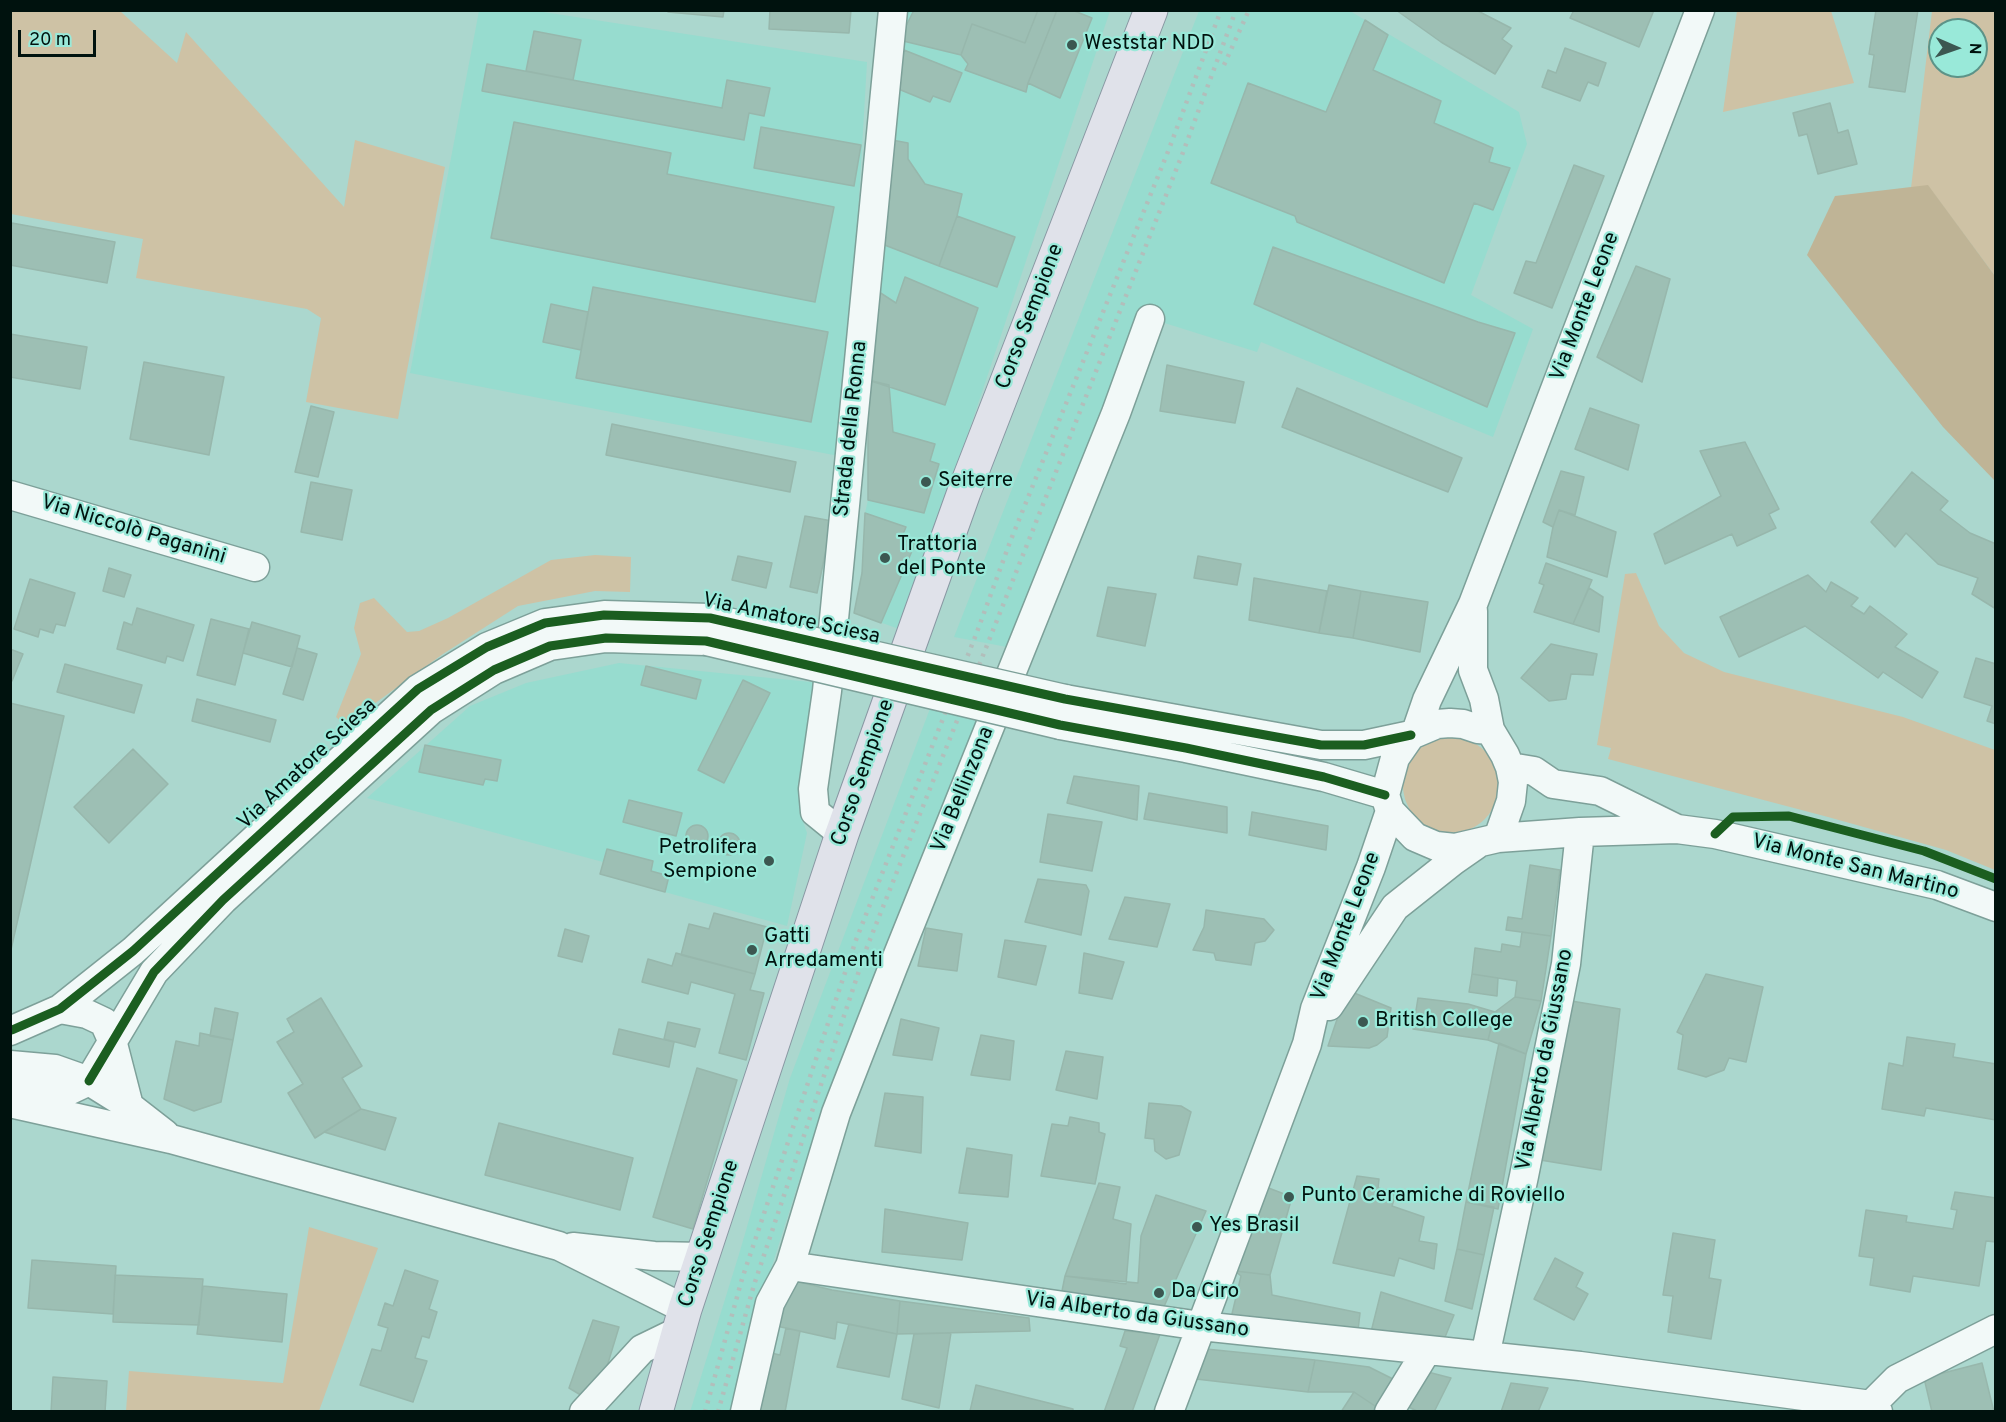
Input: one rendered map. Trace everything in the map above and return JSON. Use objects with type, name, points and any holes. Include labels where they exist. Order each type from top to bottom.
[{"type":"main road","name":"Corso Sempione","points":[[656,1412],[702,1257],[842,834],[964,492],[1151,10]]},
{"type":"street","name":"Strada della Ronna","points":[[842,834],[815,812],[813,789],[827,691],[893,10]]},
{"type":"street","name":"Via Monte Leone","points":[[1414,733],[1427,700],[1473,604],[1700,10]]},
{"type":"street","name":"Via Bellinzona","points":[[745,1412],[770,1303],[790,1266],[844,1092],[1116,412],[1150,319]]},
{"type":"street","name":"Via Niccolò Paganini","points":[[10,495],[255,567]]},
{"type":"street","name":"Via Monte Leone","points":[[1473,604],[1473,669],[1484,699],[1490,730]]},
{"type":"street","name":"Via Amatore Sciesa","points":[[10,1031],[60,1009],[133,951],[418,689],[487,647],[545,623],[604,615],[708,629],[1062,712],[1186,748],[1324,777],[1388,803]]},
{"type":"street","name":"Via Amatore Sciesa","points":[[89,1081],[154,972],[223,900],[431,710],[494,670],[550,646],[606,638],[708,629]]},
{"type":"street","name":"Via Amatore Sciesa","points":[[1062,712],[1321,745],[1364,745],[1414,733]]},
{"type":"street","points":[[1450,723],[1490,730],[1505,755],[1513,782],[1511,801],[1488,841],[1455,848],[1425,843],[1415,837],[1388,803],[1395,758],[1414,733],[1437,724],[1450,723]]},
{"type":"street","name":"Via Monte San Martino","points":[[1510,767],[1534,771],[1553,784],[1600,791],[1677,829]]},
{"type":"street","name":"Via Monte Leone","points":[[1169,1412],[1307,1044],[1316,1009],[1371,867],[1388,803]]},
{"type":"street","name":"Via Monte San Martino","points":[[1488,841],[1580,832],[1677,829],[1715,834],[1937,885],[1995,907]]},
{"type":"street","name":"Via Alberto da Giussano","points":[[1485,1356],[1566,964],[1580,832]]},
{"type":"street","name":"Via Monte Leone","points":[[1307,1044],[1395,907],[1453,861],[1488,841]]},
{"type":"street","points":[[60,1009],[87,1014],[104,1022],[112,1040],[129,1106]]},
{"type":"street","points":[[10,1065],[55,1069],[89,1081],[129,1106],[171,1139]]},
{"type":"street","points":[[10,1087],[68,1091],[89,1081]]},
{"type":"street","points":[[10,1103],[171,1139],[559,1246],[654,1256],[702,1257]]},
{"type":"street","points":[[559,1246],[682,1320],[642,1348],[584,1412]]},
{"type":"street","name":"Via Alberto da Giussano","points":[[790,1266],[1201,1326],[1580,1366],[1874,1408]]},
{"type":"street","points":[[1874,1408],[1897,1379],[1995,1329]]},
{"type":"street","points":[[1389,1412],[1427,1350]]},
{"type":"shaded area","points":[[10,11],[120,11],[177,63],[186,32],[344,207],[355,140],[445,167],[398,419],[306,402],[321,318],[307,309],[136,278],[143,239],[11,214]]},
{"type":"shaded area","points":[[479,11],[537,11],[867,62],[844,457],[410,373]]},
{"type":"shaded area","points":[[901,11],[1110,11],[902,630],[854,613],[862,573],[865,513],[868,500],[868,380]]},
{"type":"shaded area","points":[[1199,11],[1350,11],[1519,112],[1527,144],[1471,295],[1533,329],[1493,437],[1261,342],[1257,352],[1139,315],[1007,647],[954,637]]},
{"type":"shaded area","points":[[1737,11],[1831,11],[1854,83],[1723,112]]},
{"type":"shaded area","points":[[1932,11],[1995,11],[1995,276],[1928,186],[1911,188],[1928,45],[1928,78],[1988,78],[1988,18],[1931,18]]},
{"type":"shaded area","points":[[1928,185],[1995,276],[1995,481],[1943,427],[1807,255],[1835,196]]},
{"type":"shaded area","points":[[595,555],[631,557],[630,592],[595,591],[518,606],[443,654],[345,725],[336,717],[361,654],[354,628],[360,603],[374,598],[407,632],[419,631],[448,618],[551,560]]},
{"type":"shaded area","points":[[1636,573],[1659,626],[1684,653],[1724,672],[1903,717],[1995,750],[1995,870],[1946,850],[1608,759],[1611,748],[1597,745],[1625,574]]},
{"type":"shaded area","points":[[619,663],[821,683],[801,816],[807,833],[787,926],[600,874],[603,862],[367,798],[470,706],[526,683]]},
{"type":"shaded area","points":[[931,706],[984,716],[847,1051],[804,1165],[759,1307],[731,1411],[690,1412],[790,1078]]},
{"type":"shaded area","points":[[1451,737],[1469,741],[1485,751],[1495,767],[1499,785],[1495,803],[1485,819],[1469,829],[1451,833],[1433,829],[1417,819],[1407,803],[1403,785],[1407,767],[1417,751],[1433,741]]},
{"type":"shaded area","points":[[309,1227],[378,1248],[319,1411],[126,1411],[129,1371],[283,1383]]},
{"type":"building","points":[[669,10],[724,10],[723,17],[668,12]]},
{"type":"building","points":[[770,10],[851,10],[849,33],[769,29]]},
{"type":"building","points":[[914,10],[1038,10],[1025,43],[972,24],[961,55],[899,40]]},
{"type":"building","points":[[1038,10],[1057,10],[1026,92],[965,70],[968,64],[961,55],[972,24],[1025,43]]},
{"type":"building","points":[[1057,10],[1072,10],[1092,18],[1060,98],[1028,83]]},
{"type":"building","points":[[1396,10],[1476,10],[1511,28],[1502,39],[1512,46],[1495,74],[1441,42]]},
{"type":"building","points":[[1574,10],[1654,10],[1639,47],[1570,18]]},
{"type":"building","points":[[1876,10],[1918,10],[1905,92],[1869,87],[1874,55],[1869,54]]},
{"type":"building","points":[[1365,20],[1388,35],[1373,70],[1441,101],[1434,123],[1493,148],[1489,162],[1510,168],[1493,210],[1474,203],[1444,283],[1297,222],[1295,216],[1211,183],[1248,83],[1326,112]]},
{"type":"building","points":[[534,31],[581,40],[573,80],[526,71]]},
{"type":"building","points":[[1565,48],[1606,63],[1598,86],[1588,82],[1580,101],[1542,87],[1548,70],[1556,73]]},
{"type":"building","points":[[904,50],[962,73],[950,102],[933,96],[930,102],[896,88]]},
{"type":"building","points":[[487,64],[722,108],[727,80],[770,88],[764,116],[749,113],[744,140],[482,91]]},
{"type":"building","points":[[1830,103],[1838,133],[1848,130],[1857,164],[1818,174],[1807,134],[1799,136],[1793,113]]},
{"type":"building","points":[[514,122],[671,153],[667,174],[834,207],[815,302],[491,238]]},
{"type":"building","points":[[761,127],[861,145],[854,186],[754,168]]},
{"type":"building","points":[[892,140],[908,143],[908,159],[925,184],[962,194],[957,216],[939,266],[882,244]]},
{"type":"building","points":[[1574,165],[1604,176],[1552,308],[1514,293],[1526,261],[1536,263]]},
{"type":"building","points":[[957,216],[1015,237],[997,287],[939,266]]},
{"type":"building","points":[[12,223],[115,242],[107,283],[10,265]]},
{"type":"building","points":[[1273,247],[1478,322],[1515,333],[1487,407],[1254,304]]},
{"type":"building","points":[[1636,266],[1670,279],[1642,382],[1597,357]]},
{"type":"building","points":[[905,277],[978,308],[945,405],[868,380],[876,290],[896,303]]},
{"type":"building","points":[[593,287],[828,332],[811,422],[576,378]]},
{"type":"building","points":[[551,304],[588,312],[581,350],[543,342]]},
{"type":"building","points":[[10,334],[87,347],[80,389],[10,377]]},
{"type":"building","points":[[144,362],[224,377],[209,455],[130,439]]},
{"type":"building","points":[[1167,365],[1244,382],[1235,423],[1160,411]]},
{"type":"building","points":[[868,380],[889,385],[893,432],[935,444],[930,461],[939,464],[924,513],[868,500]]},
{"type":"building","points":[[1297,388],[1462,458],[1448,492],[1282,427]]},
{"type":"building","points":[[311,406],[334,412],[318,477],[295,472]]},
{"type":"building","points":[[1590,408],[1639,425],[1628,470],[1575,449]]},
{"type":"building","points":[[612,424],[796,462],[790,492],[606,455]]},
{"type":"building","points":[[1745,442],[1779,509],[1769,514],[1776,528],[1737,546],[1732,534],[1665,564],[1654,534],[1721,496],[1700,451]]},
{"type":"building","points":[[1561,471],[1584,477],[1575,515],[1559,510],[1553,527],[1543,522]]},
{"type":"building","points":[[1912,472],[1948,501],[1940,510],[1970,533],[1996,544],[1996,609],[1972,594],[1978,578],[1938,564],[1906,533],[1895,547],[1871,522]]},
{"type":"building","points":[[311,482],[352,490],[342,540],[301,532]]},
{"type":"building","points":[[1559,510],[1616,532],[1607,577],[1547,557]]},
{"type":"building","name":"Trattoria del Ponte","points":[[865,513],[906,527],[901,539],[915,544],[881,623],[854,613],[862,573]]},
{"type":"building","points":[[805,516],[832,521],[817,593],[790,587]]},
{"type":"building","points":[[738,556],[772,563],[766,588],[732,580]]},
{"type":"building","points":[[1198,556],[1241,564],[1237,585],[1194,578]]},
{"type":"building","points":[[1546,563],[1592,580],[1573,624],[1534,612],[1544,585],[1539,583]]},
{"type":"building","points":[[109,568],[131,575],[124,597],[103,591]]},
{"type":"building","points":[[1808,575],[1826,592],[1831,582],[1858,598],[1851,606],[1864,614],[1870,606],[1907,634],[1895,647],[1938,672],[1922,698],[1883,672],[1878,678],[1805,626],[1739,657],[1720,617]]},
{"type":"building","points":[[1254,578],[1327,591],[1319,633],[1249,620]]},
{"type":"building","points":[[30,579],[75,593],[65,626],[56,624],[53,633],[40,629],[38,637],[14,629]]},
{"type":"building","points":[[1329,585],[1361,591],[1353,638],[1319,633]]},
{"type":"building","points":[[1108,587],[1156,594],[1145,646],[1097,636]]},
{"type":"building","points":[[1589,588],[1603,597],[1599,632],[1573,624]]},
{"type":"building","points":[[1361,591],[1428,602],[1420,652],[1353,638]]},
{"type":"building","points":[[137,608],[194,625],[183,661],[167,656],[165,663],[117,649],[124,622],[132,625]]},
{"type":"building","points":[[211,619],[249,629],[235,685],[197,675]]},
{"type":"building","points":[[252,622],[300,636],[292,667],[243,653]]},
{"type":"building","points":[[1551,644],[1597,654],[1593,675],[1571,674],[1566,699],[1549,701],[1521,678]]},
{"type":"building","points":[[297,648],[317,654],[303,700],[283,694]]},
{"type":"building","points":[[10,649],[23,654],[12,681],[10,680]]},
{"type":"building","points":[[1976,658],[1996,664],[1996,724],[1987,721],[1992,706],[1964,697]]},
{"type":"building","points":[[65,664],[142,685],[134,713],[57,692]]},
{"type":"building","points":[[646,666],[701,680],[696,699],[641,685]]},
{"type":"building","points":[[743,680],[770,693],[724,783],[698,770]]},
{"type":"building","points":[[197,699],[276,720],[270,742],[192,721]]},
{"type":"building","points":[[10,703],[64,716],[10,954]]},
{"type":"building","points":[[425,745],[501,760],[497,781],[485,779],[483,785],[419,772]]},
{"type":"building","points":[[133,749],[168,784],[109,843],[74,807]]},
{"type":"building","points":[[1074,776],[1139,786],[1137,820],[1067,803]]},
{"type":"building","points":[[1149,793],[1227,807],[1227,833],[1144,819]]},
{"type":"building","points":[[629,800],[682,813],[676,836],[623,822]]},
{"type":"building","points":[[1252,812],[1328,826],[1326,850],[1249,835]]},
{"type":"building","points":[[1048,814],[1102,822],[1092,871],[1040,862]]},
{"type":"building","points":[[697,825],[705,828],[708,836],[705,844],[697,847],[689,844],[686,836],[689,828]]},
{"type":"building","points":[[729,833],[737,836],[740,844],[737,852],[729,855],[721,852],[718,844],[721,836]]},
{"type":"building","points":[[607,849],[653,861],[651,871],[669,876],[665,892],[600,874]]},
{"type":"building","points":[[1530,865],[1560,870],[1551,936],[1506,930],[1508,917],[1522,919]]},
{"type":"building","points":[[1038,879],[1086,885],[1089,891],[1081,935],[1025,922]]},
{"type":"building","points":[[1125,897],[1170,904],[1157,947],[1109,939]]},
{"type":"building","points":[[1206,910],[1264,919],[1274,930],[1265,941],[1255,943],[1251,965],[1216,960],[1214,953],[1193,950],[1204,927]]},
{"type":"building","points":[[714,913],[767,927],[755,974],[681,955],[689,924],[709,929]]},
{"type":"building","points":[[926,928],[962,934],[957,971],[918,966]]},
{"type":"building","points":[[565,929],[589,936],[582,962],[558,956]]},
{"type":"building","points":[[1522,932],[1551,936],[1541,1001],[1515,997],[1517,981],[1472,974],[1475,948],[1501,952],[1502,944],[1520,947]]},
{"type":"building","points":[[1005,940],[1046,946],[1036,985],[998,977]]},
{"type":"building","points":[[676,953],[755,974],[750,990],[764,993],[746,1060],[719,1053],[735,994],[691,982],[688,994],[642,982],[648,959],[672,966]]},
{"type":"building","points":[[1084,953],[1124,962],[1112,999],[1079,993]]},
{"type":"building","points":[[1472,974],[1498,978],[1497,996],[1469,992]]},
{"type":"building","points":[[1706,974],[1763,987],[1746,1062],[1729,1058],[1724,1070],[1706,1077],[1678,1069],[1683,1035],[1677,1032]]},
{"type":"building","name":"British College","points":[[1347,990],[1391,1008],[1387,1037],[1377,1045],[1369,1048],[1328,1046]]},
{"type":"building","points":[[1515,997],[1541,1001],[1526,1054],[1488,1040],[1495,1012]]},
{"type":"building","points":[[321,998],[362,1066],[342,1078],[361,1109],[315,1138],[288,1093],[303,1084],[277,1042],[294,1032],[287,1019]]},
{"type":"building","points":[[1418,998],[1468,1004],[1495,1012],[1488,1040],[1413,1029]]},
{"type":"building","points":[[1559,999],[1620,1009],[1601,1170],[1528,1158]]},
{"type":"building","points":[[215,1008],[238,1013],[233,1040],[210,1036]]},
{"type":"building","points":[[901,1019],[939,1028],[932,1060],[893,1055]]},
{"type":"building","points":[[668,1022],[700,1029],[695,1047],[664,1039]]},
{"type":"building","points":[[619,1029],[674,1042],[669,1067],[613,1054]]},
{"type":"building","points":[[200,1033],[233,1040],[221,1102],[194,1111],[164,1099],[176,1041],[199,1046]]},
{"type":"building","points":[[981,1035],[1014,1041],[1010,1080],[971,1075]]},
{"type":"building","points":[[1907,1037],[1955,1044],[1953,1057],[1996,1064],[1996,1120],[1926,1108],[1924,1116],[1882,1109],[1889,1063],[1903,1066]]},
{"type":"building","points":[[1499,1043],[1526,1054],[1498,1209],[1466,1202]]},
{"type":"building","points":[[1066,1051],[1103,1057],[1097,1099],[1056,1090]]},
{"type":"building","points":[[697,1068],[737,1080],[693,1229],[653,1217]]},
{"type":"building","points":[[885,1093],[923,1097],[921,1153],[875,1146]]},
{"type":"building","points":[[1149,1103],[1181,1106],[1191,1112],[1179,1155],[1166,1159],[1155,1151],[1154,1139],[1145,1138]]},
{"type":"building","points":[[361,1109],[396,1118],[385,1150],[324,1132]]},
{"type":"building","points":[[1070,1117],[1099,1123],[1099,1132],[1105,1134],[1095,1184],[1041,1176],[1052,1124],[1068,1126]]},
{"type":"building","points":[[499,1123],[633,1158],[620,1210],[485,1175]]},
{"type":"building","points":[[967,1148],[1012,1155],[1008,1197],[959,1193]]},
{"type":"building","points":[[1357,1176],[1379,1179],[1378,1188],[1396,1193],[1392,1206],[1424,1217],[1419,1241],[1437,1244],[1434,1269],[1399,1258],[1394,1276],[1333,1263]]},
{"type":"building","points":[[1099,1183],[1120,1187],[1113,1219],[1131,1224],[1126,1284],[1065,1276]]},
{"type":"building","points":[[1266,1187],[1292,1197],[1270,1275],[1235,1271]]},
{"type":"building","points":[[1955,1192],[1996,1198],[1996,1242],[1986,1241],[1979,1286],[1913,1276],[1910,1292],[1870,1285],[1874,1258],[1859,1256],[1866,1210],[1907,1216],[1906,1222],[1953,1229],[1957,1210],[1951,1209]]},
{"type":"building","points":[[1156,1195],[1206,1211],[1159,1318],[1059,1306],[1065,1276],[1138,1283],[1141,1236]]},
{"type":"building","points":[[1466,1202],[1494,1207],[1484,1255],[1457,1249]]},
{"type":"building","points":[[885,1209],[968,1223],[962,1260],[882,1252]]},
{"type":"building","points":[[1673,1233],[1715,1240],[1709,1278],[1721,1280],[1711,1339],[1668,1332],[1673,1296],[1663,1295]]},
{"type":"building","points":[[1457,1249],[1484,1255],[1472,1309],[1445,1301]]},
{"type":"building","points":[[1555,1258],[1583,1273],[1576,1287],[1588,1294],[1574,1320],[1534,1299]]},
{"type":"building","points":[[32,1260],[116,1266],[113,1314],[28,1308]]},
{"type":"building","points":[[405,1270],[438,1281],[429,1309],[437,1312],[429,1338],[422,1336],[415,1358],[427,1361],[413,1402],[360,1385],[372,1349],[381,1351],[388,1328],[378,1325],[385,1303],[393,1306]]},
{"type":"building","points":[[1235,1271],[1270,1275],[1272,1295],[1360,1313],[1357,1339],[1231,1318],[1241,1276]]},
{"type":"building","points":[[115,1275],[203,1279],[199,1325],[113,1322]]},
{"type":"building","points":[[787,1279],[832,1290],[900,1301],[897,1334],[837,1322],[835,1339],[772,1325]]},
{"type":"building","points":[[203,1286],[287,1294],[282,1342],[197,1334]]},
{"type":"building","points":[[1381,1292],[1454,1315],[1441,1347],[1371,1332]]},
{"type":"building","points":[[900,1301],[1029,1318],[1030,1331],[897,1334]]},
{"type":"building","points":[[593,1320],[619,1327],[605,1373],[584,1397],[569,1388]]},
{"type":"building","points":[[849,1324],[897,1334],[889,1377],[837,1367]]},
{"type":"building","points":[[786,1328],[800,1331],[785,1412],[751,1412],[771,1353],[780,1355]]},
{"type":"building","points":[[1125,1331],[1160,1334],[1132,1412],[1104,1412],[1127,1348],[1120,1346]]},
{"type":"building","points":[[951,1333],[939,1408],[902,1399],[914,1334]]},
{"type":"building","points":[[1206,1349],[1315,1360],[1308,1392],[1196,1379]]},
{"type":"building","points":[[1315,1360],[1369,1367],[1401,1383],[1381,1410],[1354,1392],[1308,1392]]},
{"type":"building","points":[[1982,1363],[1994,1412],[1932,1412],[1924,1378]]},
{"type":"building","points":[[1424,1371],[1451,1378],[1434,1412],[1419,1412],[1402,1404]]},
{"type":"building","points":[[53,1377],[107,1381],[105,1412],[51,1412]]},
{"type":"building","points":[[1511,1383],[1548,1388],[1538,1412],[1501,1412]]},
{"type":"building","points":[[976,1385],[1073,1409],[1073,1412],[970,1411]]},
{"type":"building","points":[[1354,1392],[1381,1410],[1380,1412],[1341,1412]]},
{"type":"railway","points":[[705,1412],[742,1279],[856,940],[1010,542],[1169,149],[1221,10]]},
{"type":"railway","points":[[718,1412],[754,1285],[867,947],[1182,155],[1236,10]]},
{"type":"railway","points":[[1224,65],[1249,10]]},
{"type":"cycle path","points":[[12,1030],[60,1009],[133,951],[418,689],[487,647],[545,623],[604,615],[710,618],[1065,699],[1321,745],[1364,745],[1411,735]]},
{"type":"cycle path","points":[[89,1081],[154,972],[223,900],[431,710],[494,670],[550,646],[606,638],[706,641],[1060,725],[1324,777],[1385,795]]},
{"type":"cycle path","points":[[1715,834],[1733,817],[1789,816],[1924,851],[1996,879]]},
{"type":"place","name":"Weststar NDD","points":[[1072,45]]},
{"type":"place","name":"Seiterre","points":[[926,482]]},
{"type":"place","name":"Trattoria del Ponte","points":[[885,558]]},
{"type":"place","name":"Petrolifera Sempione","points":[[769,861]]},
{"type":"place","name":"Gatti Arredamenti","points":[[752,950]]},
{"type":"place","name":"British College","points":[[1363,1022]]},
{"type":"place","name":"Punto Ceramiche di Roviello","points":[[1289,1197]]},
{"type":"place","name":"Yes Brasil","points":[[1197,1227]]},
{"type":"place","name":"Da Ciro","points":[[1159,1293]]}]
